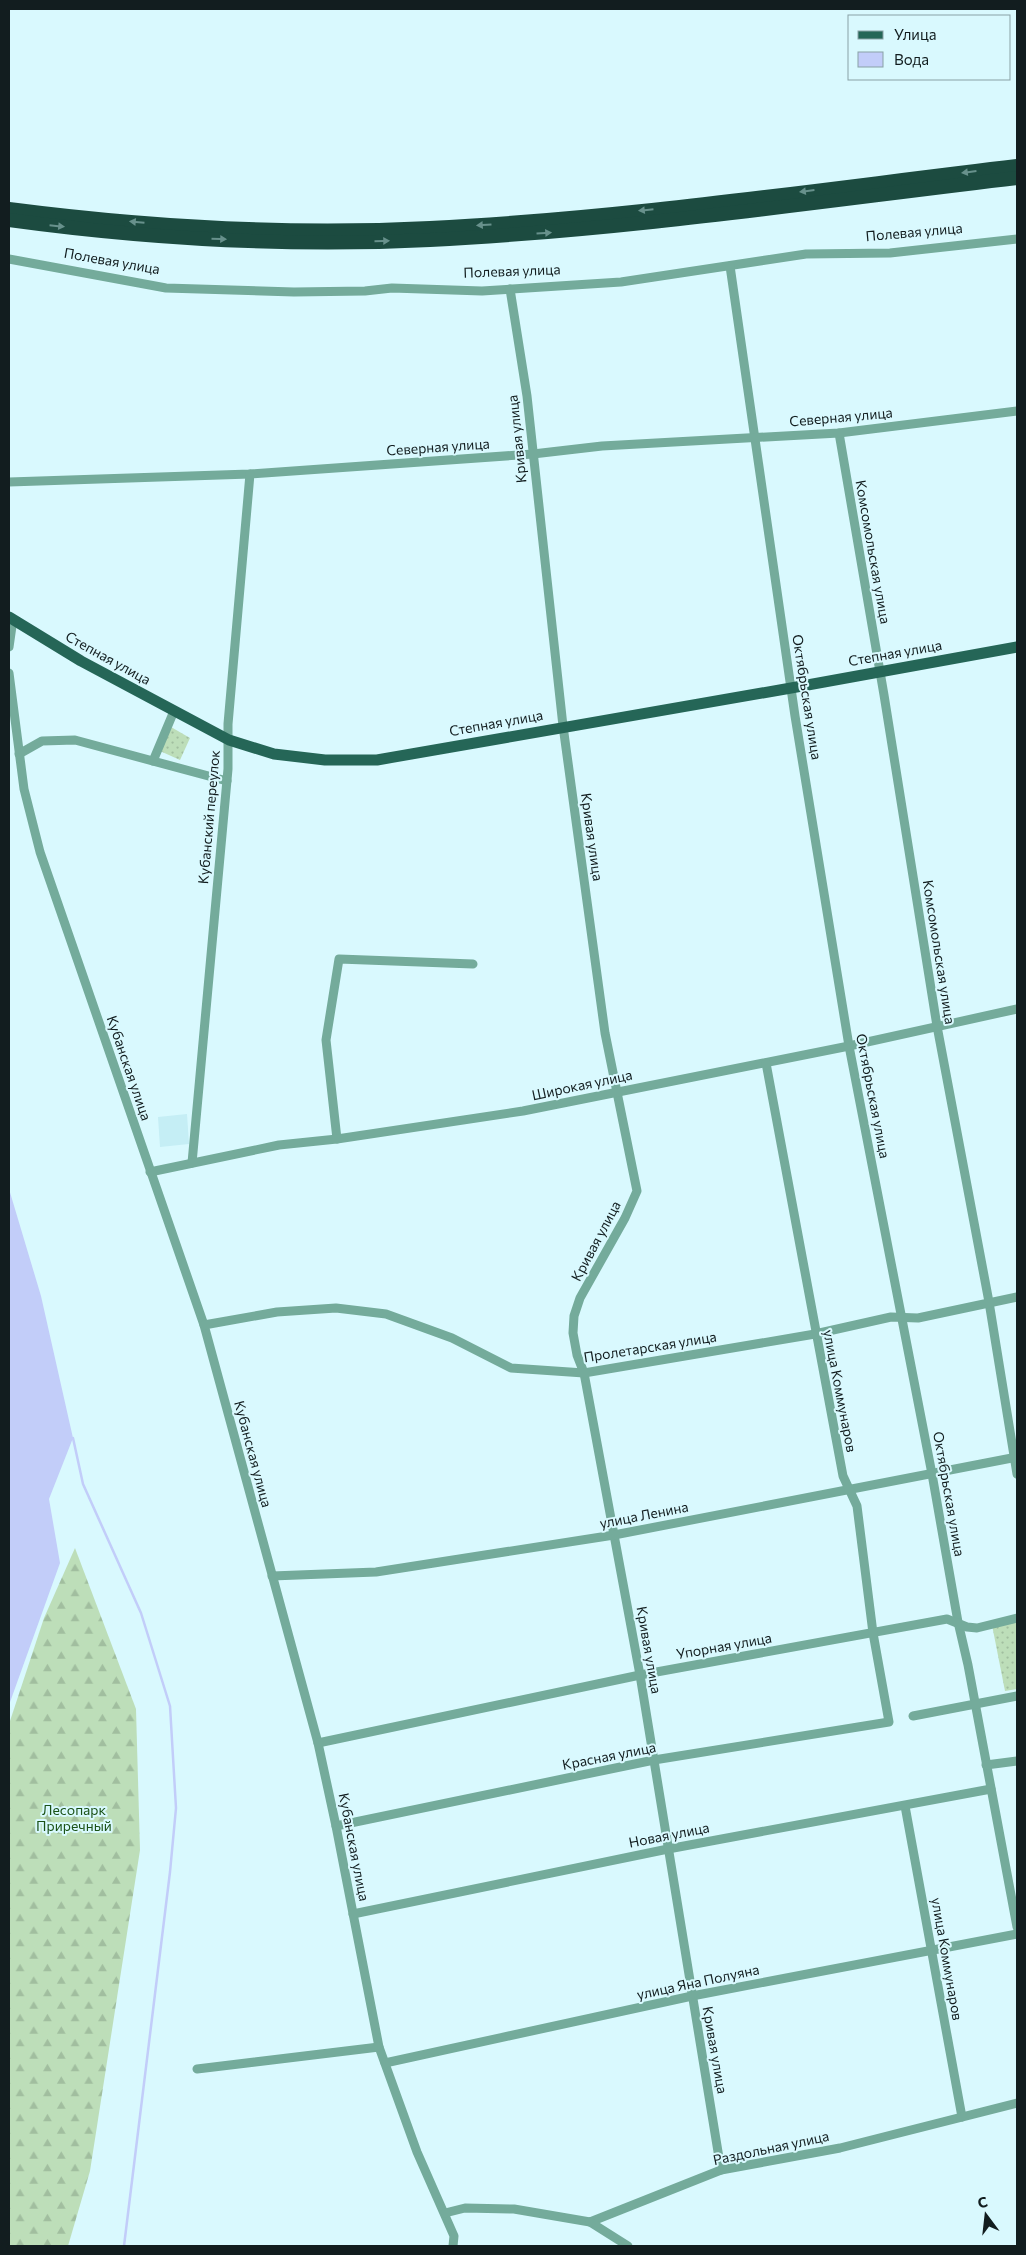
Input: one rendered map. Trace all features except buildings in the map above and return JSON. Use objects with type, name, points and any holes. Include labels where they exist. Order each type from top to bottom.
[{"type":"highway","points":[[9,209],[185,227],[303,230],[428,228],[547,220],[1017,166]]},
{"type":"highway","name":"Полевая улица","points":[[9,220],[58,227],[182,237],[304,242],[427,240],[549,233],[1017,178]]},
{"type":"main road","name":"Степная улица","points":[[11,618],[81,661],[229,740],[274,754],[325,760],[377,760],[1017,647]]},
{"type":"street","name":"Полевая улица","points":[[9,259],[166,288],[294,292],[364,291],[392,288],[482,291],[621,282],[806,254],[890,253],[1017,239]]},
{"type":"street","name":"Октябрьская улица","points":[[730,266],[792,688],[849,1046],[1017,1927]]},
{"type":"street","name":"Кривая улица","points":[[510,290],[527,396],[563,726],[605,1033],[637,1191],[625,1218],[580,1298],[574,1316],[573,1333],[577,1355],[584,1373],[640,1675],[721,2170]]},
{"type":"street","name":"Северная улица","points":[[9,482],[250,474],[533,454],[602,446],[839,433],[1017,411]]},
{"type":"street","name":"Комсомольская улица","points":[[839,433],[880,671],[937,1026],[989,1302],[1016,1457],[1017,1474]]},
{"type":"street","name":"Кубанский переулок","points":[[192,1163],[227,781],[228,724],[250,474]]},
{"type":"street","points":[[9,647],[11,618]]},
{"type":"street","name":"Кубанская улица","points":[[9,673],[24,789],[40,852],[204,1325],[318,1743],[379,2047],[417,2152],[454,2236],[453,2246]]},
{"type":"street","points":[[153,760],[174,710]]},
{"type":"street","points":[[19,754],[42,740],[75,740],[227,781]]},
{"type":"street","points":[[337,1139],[326,1040],[339,959],[473,964]]},
{"type":"street","name":"Широкая улица","points":[[150,1172],[279,1145],[337,1139],[523,1111],[849,1046],[1017,1009]]},
{"type":"street","name":"улица Коммунаров","points":[[766,1062],[815,1334],[843,1476],[857,1506],[874,1633],[889,1722]]},
{"type":"street","name":"Пролетарская улица","points":[[204,1325],[287,1311],[336,1308],[386,1314],[452,1338],[511,1368],[584,1373],[815,1334],[891,1318],[918,1318],[1017,1297]]},
{"type":"street","name":"улица Ленина","points":[[272,1576],[376,1572],[614,1535],[1016,1457]]},
{"type":"street","name":"Упорная улица","points":[[318,1743],[640,1675],[946,1619],[967,1627],[977,1628],[1017,1618]]},
{"type":"street","points":[[913,1716],[1017,1696]]},
{"type":"street","name":"Красная улица","points":[[336,1826],[654,1760],[889,1722]]},
{"type":"street","points":[[986,1765],[1017,1762]]},
{"type":"street","name":"Новая улица","points":[[353,1914],[668,1848],[991,1789]]},
{"type":"street","name":"улица Коммунаров","points":[[905,1806],[962,2117]]},
{"type":"street","name":"улица Яна Полуяна","points":[[386,2063],[692,1996],[1017,1934]]},
{"type":"street","points":[[197,2069],[379,2047]]},
{"type":"street","name":"Раздольная улица","points":[[590,2222],[721,2170],[840,2148],[1017,2103]]},
{"type":"street","points":[[445,2213],[465,2208],[514,2210],[590,2222],[628,2246]]},
{"type":"shaded area","points":[[187,1114],[189,1144],[160,1147],[158,1117]]},
{"type":"green space","points":[[171,727],[190,738],[180,760],[160,751]]},
{"type":"green space","name":"Лесопарк Приречный","points":[[75,1548],[136,1709],[140,1850],[90,2171],[68,2246],[9,2246],[9,1724],[44,1618]]},
{"type":"green space","points":[[1017,1620],[1017,1689],[1005,1691],[992,1625]]},
{"type":"water","points":[[9,1189],[41,1296],[73,1438],[49,1499],[60,1563],[9,1705]]},
{"type":"waterway","points":[[73,1438],[83,1484],[141,1613],[170,1706],[176,1808],[170,1872],[124,2246]]}]
